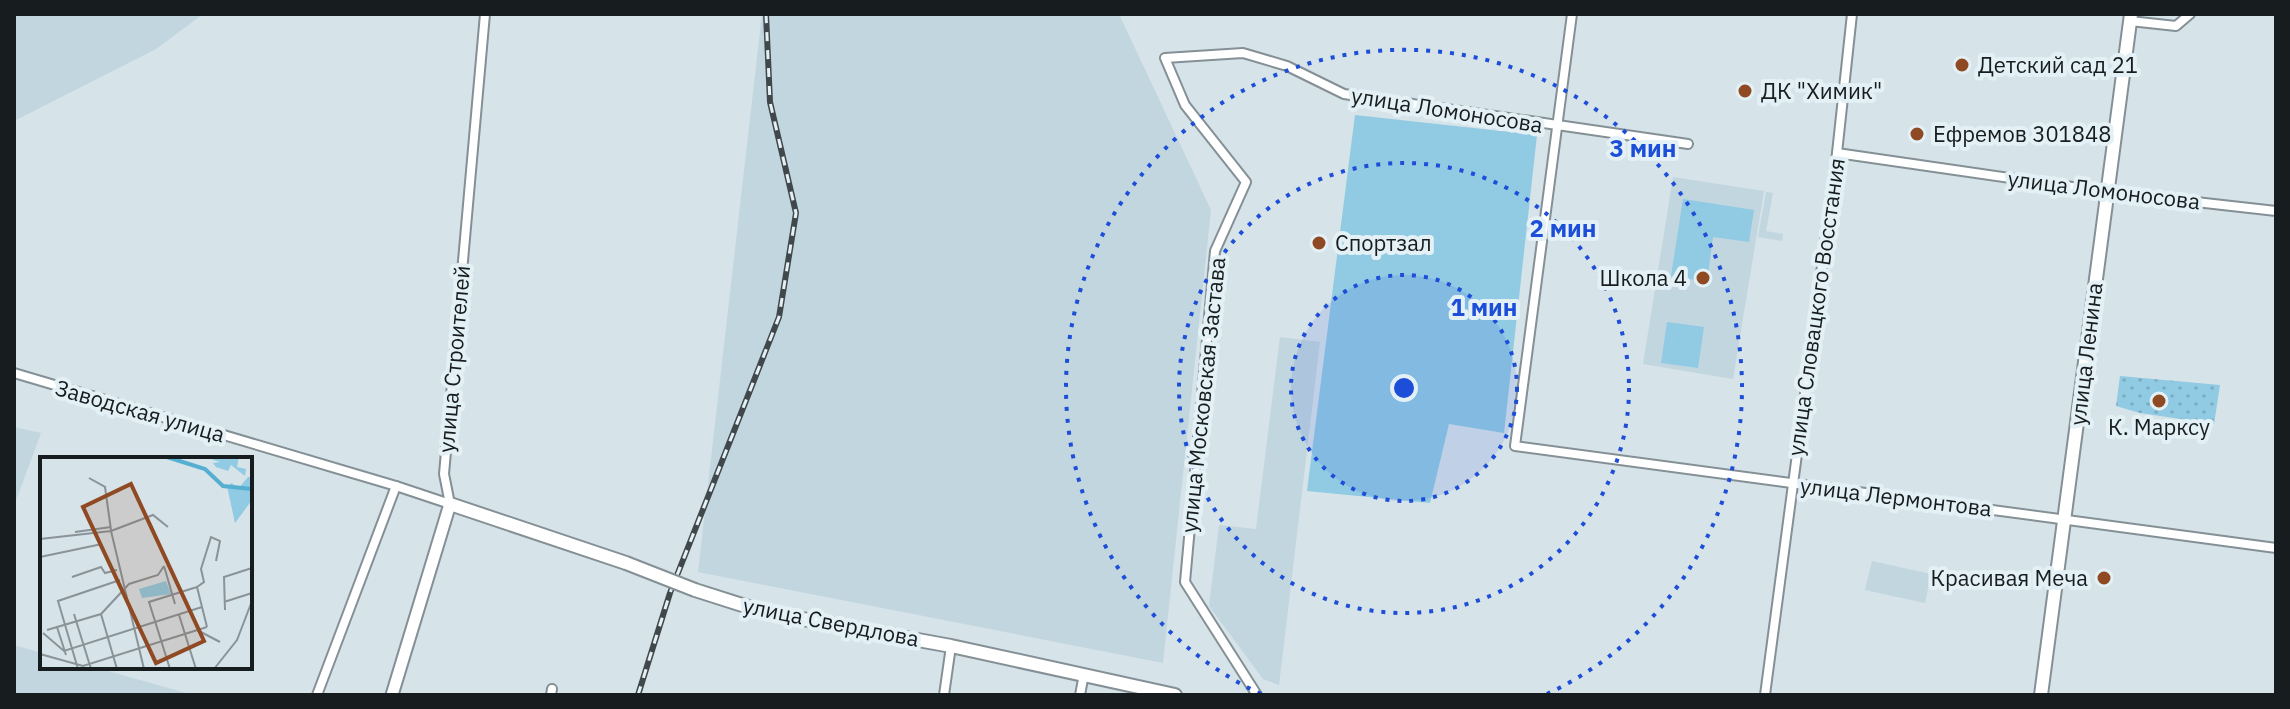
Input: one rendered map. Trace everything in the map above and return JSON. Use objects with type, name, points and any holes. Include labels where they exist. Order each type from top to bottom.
[{"type":"main road","name":"улица Ленина","points":[[2041,695],[2130,18]]},
{"type":"main road","name":"улица Свердлова","points":[[450,504],[764,612],[951,646],[1175,695]]},
{"type":"street","name":"улица Строителей","points":[[392,695],[450,504],[444,474],[485,14]]},
{"type":"street","points":[[1558,127],[1572,14]]},
{"type":"street","name":"улица Словацкого Восстания","points":[[1765,695],[1837,153],[1852,14]]},
{"type":"street","points":[[2130,18],[2176,26],[2190,14]]},
{"type":"street","name":"улица Ломоносова","points":[[1165,58],[1243,53],[1287,66],[1344,94],[1688,144]]},
{"type":"street","name":"улица Московская Застава","points":[[1165,58],[1185,105],[1246,182],[1215,251],[1185,582],[1257,695]]},
{"type":"street","name":"улица Лермонтова","points":[[1558,127],[1515,446],[2276,548]]},
{"type":"street","name":"улица Ломоносова","points":[[1837,153],[2107,192],[2276,211]]},
{"type":"street","name":"Заводская улица","points":[[14,373],[450,504]]},
{"type":"street","points":[[317,695],[396,486]]},
{"type":"street","points":[[944,695],[951,646]]},
{"type":"street","points":[[1080,695],[1084,674]]},
{"type":"shaded area","points":[[14,14],[203,14],[156,49],[14,121]]},
{"type":"shaded area","points":[[762,14],[1119,14],[1211,210],[1163,663],[698,572]]},
{"type":"shaded area","points":[[1355,115],[1537,135],[1504,433],[1449,424],[1430,503],[1307,491]]},
{"type":"shaded area","name":"Школа 4","points":[[1673,177],[1764,191],[1733,379],[1643,364]]},
{"type":"shaded area","points":[[1766,192],[1773,193],[1766,231],[1783,234],[1782,241],[1758,237]]},
{"type":"shaded area","points":[[1683,199],[1754,210],[1749,242],[1713,237],[1707,282],[1671,276]]},
{"type":"shaded area","points":[[1667,322],[1704,327],[1698,368],[1661,363]]},
{"type":"shaded area","points":[[1280,337],[1320,342],[1279,685],[1263,679],[1209,606],[1219,525],[1256,529]]},
{"type":"shaded area","points":[[2120,376],[2220,385],[2214,424],[2140,413],[2116,406]]},
{"type":"shaded area","points":[[14,427],[41,433],[14,506]]},
{"type":"shaded area","points":[[1872,561],[1931,574],[1925,603],[1865,590]]},
{"type":"shaded area","points":[[14,645],[40,652],[40,669],[101,669],[193,695],[14,695]]},
{"type":"railway","points":[[638,695],[670,593],[779,317],[796,213],[770,102],[766,14]]},
{"type":"place","name":"Детский сад 21","points":[[1962,65]]},
{"type":"place","name":"ДК \"Химик\"","points":[[1745,91]]},
{"type":"place","name":"Ефремов 301848","points":[[1917,134]]},
{"type":"place","name":"Спортзал","points":[[1319,243]]},
{"type":"place","name":"Школа 4","points":[[1703,278]]},
{"type":"place","name":"К. Марксу","points":[[2159,401]]},
{"type":"place","name":"Красивая Меча","points":[[2104,578]]}]
